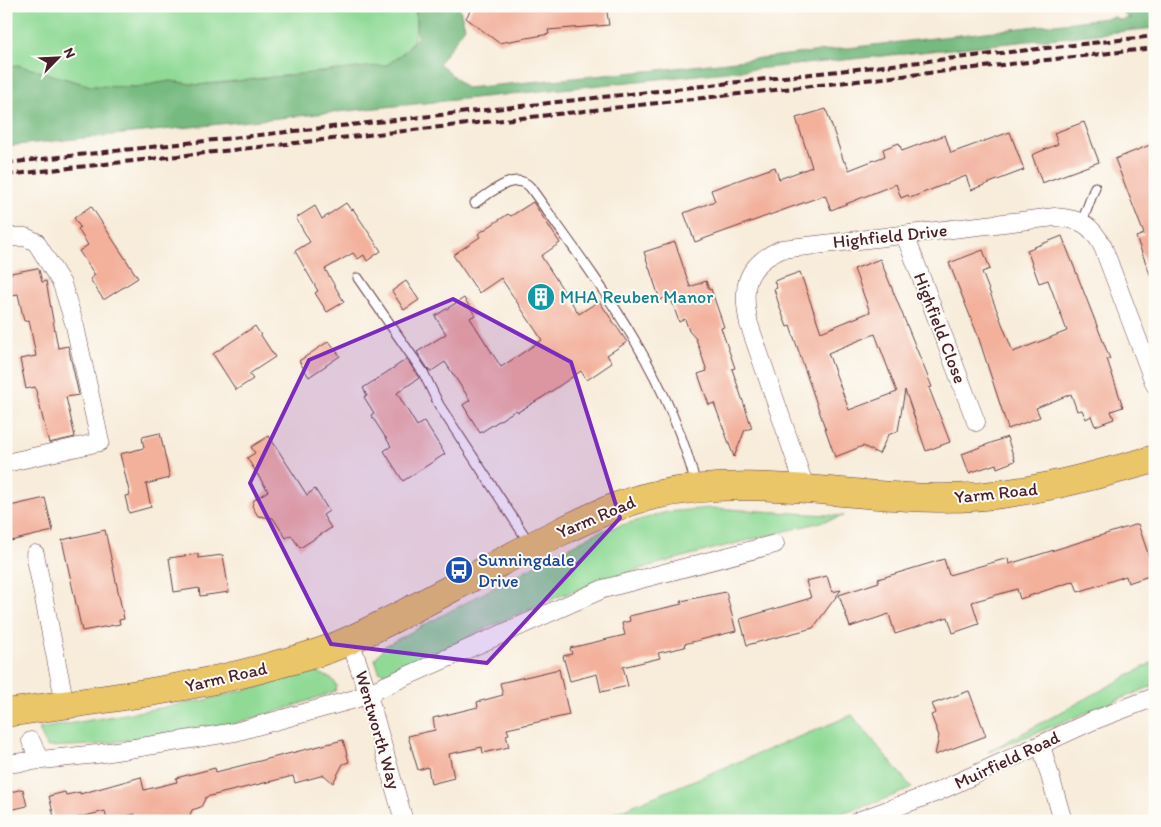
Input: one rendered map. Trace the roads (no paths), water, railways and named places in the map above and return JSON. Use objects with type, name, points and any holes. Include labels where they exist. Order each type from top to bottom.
[{"type":"main road","name":"Yarm Road","points":[[6,713],[154,692],[233,677],[321,652],[430,601],[531,546],[601,512],[656,494],[738,485],[806,487],[919,497],[976,497],[1036,490],[1155,459]]},
{"type":"street","name":"Highfield Drive","points":[[806,487],[750,324],[746,306],[747,281],[756,263],[782,249],[1055,217],[1082,222]]},
{"type":"street","points":[[1082,222],[1095,232],[1103,247],[1155,385]]},
{"type":"street","name":"Highfield Close","points":[[905,235],[976,422]]},
{"type":"street","points":[[6,238],[20,236],[36,242],[62,284],[75,326],[100,442],[6,463]]},
{"type":"street","points":[[14,763],[97,754],[235,732],[368,694],[539,615],[603,588],[775,544]]},
{"type":"street","points":[[35,554],[65,704]]},
{"type":"street","name":"Wentworth Way","points":[[350,640],[368,694],[404,821]]},
{"type":"street","name":"Muirfield Road","points":[[858,821],[937,792],[1092,721],[1155,697]]},
{"type":"street","points":[[31,741],[39,759]]},
{"type":"street","points":[[1041,745],[1062,821]]},
{"type":"lane","points":[[475,203],[513,181],[522,181],[530,187],[613,305],[642,351],[673,412],[697,488]]},
{"type":"lane","points":[[1082,222],[1095,187]]},
{"type":"lane","points":[[358,278],[423,372],[439,405],[531,546]]},
{"type":"railway","points":[[6,163],[1155,36]]},
{"type":"railway","points":[[6,175],[1155,48]]},
{"type":"place","name":"MHA Reuben Manor","points":[[541,297]]},
{"type":"place","name":"Sunningdale Drive","points":[[459,570]]}]
